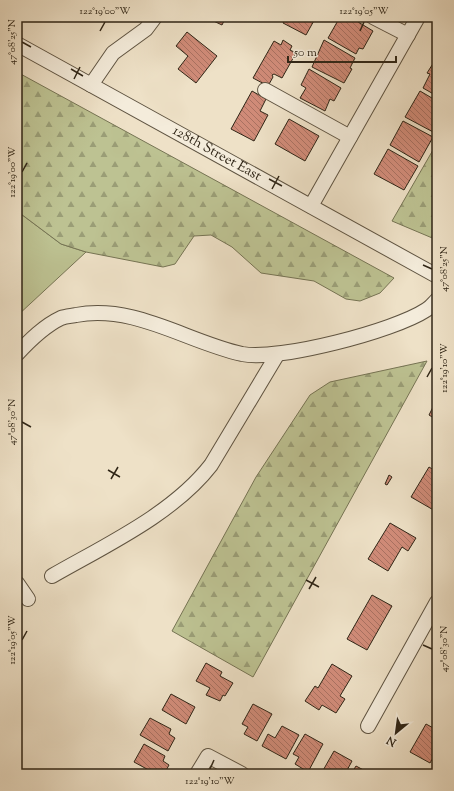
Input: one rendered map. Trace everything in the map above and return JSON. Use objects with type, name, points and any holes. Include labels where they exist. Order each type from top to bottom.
[{"type":"street","points":[[90,85],[113,53],[146,29],[155,17]]},
{"type":"street","points":[[373,17],[408,35]]},
{"type":"street","points":[[311,206],[418,17]]},
{"type":"street","name":"128th Street East","points":[[17,44],[437,276]]},
{"type":"street","points":[[265,90],[350,137]]},
{"type":"street","points":[[17,354],[35,335],[62,318],[89,313],[117,314],[154,324],[243,354],[277,355],[352,338],[404,321],[426,310],[437,300]]},
{"type":"street","points":[[52,576],[180,498],[200,480],[212,465],[277,355]]},
{"type":"street","points":[[17,582],[28,599]]},
{"type":"street","points":[[368,726],[437,602]]},
{"type":"street","points":[[198,774],[208,756],[242,774]]},
{"type":"green space","points":[[17,72],[394,278],[380,293],[360,301],[346,299],[314,281],[261,273],[232,247],[211,235],[194,236],[175,264],[163,267],[86,252],[61,244],[17,211]]},
{"type":"green space","points":[[437,143],[437,240],[392,221]]},
{"type":"green space","points":[[17,211],[61,244],[86,252],[17,316]]},
{"type":"green space","points":[[427,361],[253,677],[172,631],[256,477],[310,395],[330,382]]},
{"type":"building","points":[[205,17],[226,17],[222,25]]},
{"type":"building","points":[[286,17],[316,17],[306,35],[283,23]]},
{"type":"building","points":[[340,17],[350,17],[373,31],[363,49],[359,48],[356,54],[328,38]]},
{"type":"building","points":[[187,32],[217,56],[196,83],[178,69],[188,56],[176,46]]},
{"type":"building","points":[[283,40],[292,46],[290,50],[296,53],[282,78],[274,74],[272,75],[273,77],[268,86],[253,78],[274,41],[281,45]]},
{"type":"building","points":[[324,40],[355,58],[350,68],[352,69],[344,83],[312,67]]},
{"type":"building","points":[[434,62],[437,63],[437,96],[423,88],[430,74],[427,73]]},
{"type":"building","points":[[309,69],[341,88],[334,101],[330,99],[325,111],[300,98],[306,88],[301,85]]},
{"type":"building","points":[[252,91],[266,99],[260,111],[268,115],[254,141],[231,129]]},
{"type":"building","points":[[420,91],[437,101],[437,130],[435,133],[405,117]]},
{"type":"building","points":[[289,119],[319,136],[305,161],[275,144]]},
{"type":"building","points":[[403,121],[433,137],[419,162],[390,145]]},
{"type":"building","points":[[388,149],[418,166],[404,190],[374,174]]},
{"type":"building","points":[[437,399],[437,420],[429,415]]},
{"type":"building","points":[[429,467],[437,472],[437,512],[411,497]]},
{"type":"building","points":[[389,475],[392,477],[387,485],[385,484]]},
{"type":"building","points":[[390,523],[416,538],[408,551],[402,547],[388,571],[368,559]]},
{"type":"building","points":[[372,595],[392,606],[367,650],[347,639]]},
{"type":"building","points":[[206,663],[222,672],[220,676],[233,683],[220,701],[206,695],[210,688],[196,681]]},
{"type":"building","points":[[332,664],[352,676],[340,696],[345,699],[336,713],[322,705],[319,710],[305,701],[315,686],[318,688]]},
{"type":"building","points":[[171,694],[195,707],[186,724],[162,710]]},
{"type":"building","points":[[253,704],[272,714],[257,741],[244,734],[248,727],[242,724]]},
{"type":"building","points":[[150,718],[171,729],[169,734],[175,738],[168,751],[140,735]]},
{"type":"building","points":[[426,724],[437,730],[437,751],[430,763],[410,752]]},
{"type":"building","points":[[282,726],[299,735],[286,759],[262,746],[268,734],[275,738]]},
{"type":"building","points":[[305,734],[323,744],[308,772],[295,764],[299,757],[293,754]]},
{"type":"building","points":[[144,744],[165,756],[163,761],[169,765],[164,774],[156,774],[134,762]]},
{"type":"building","points":[[334,751],[352,761],[345,774],[321,774]]},
{"type":"building","points":[[356,766],[371,774],[351,774]]}]
